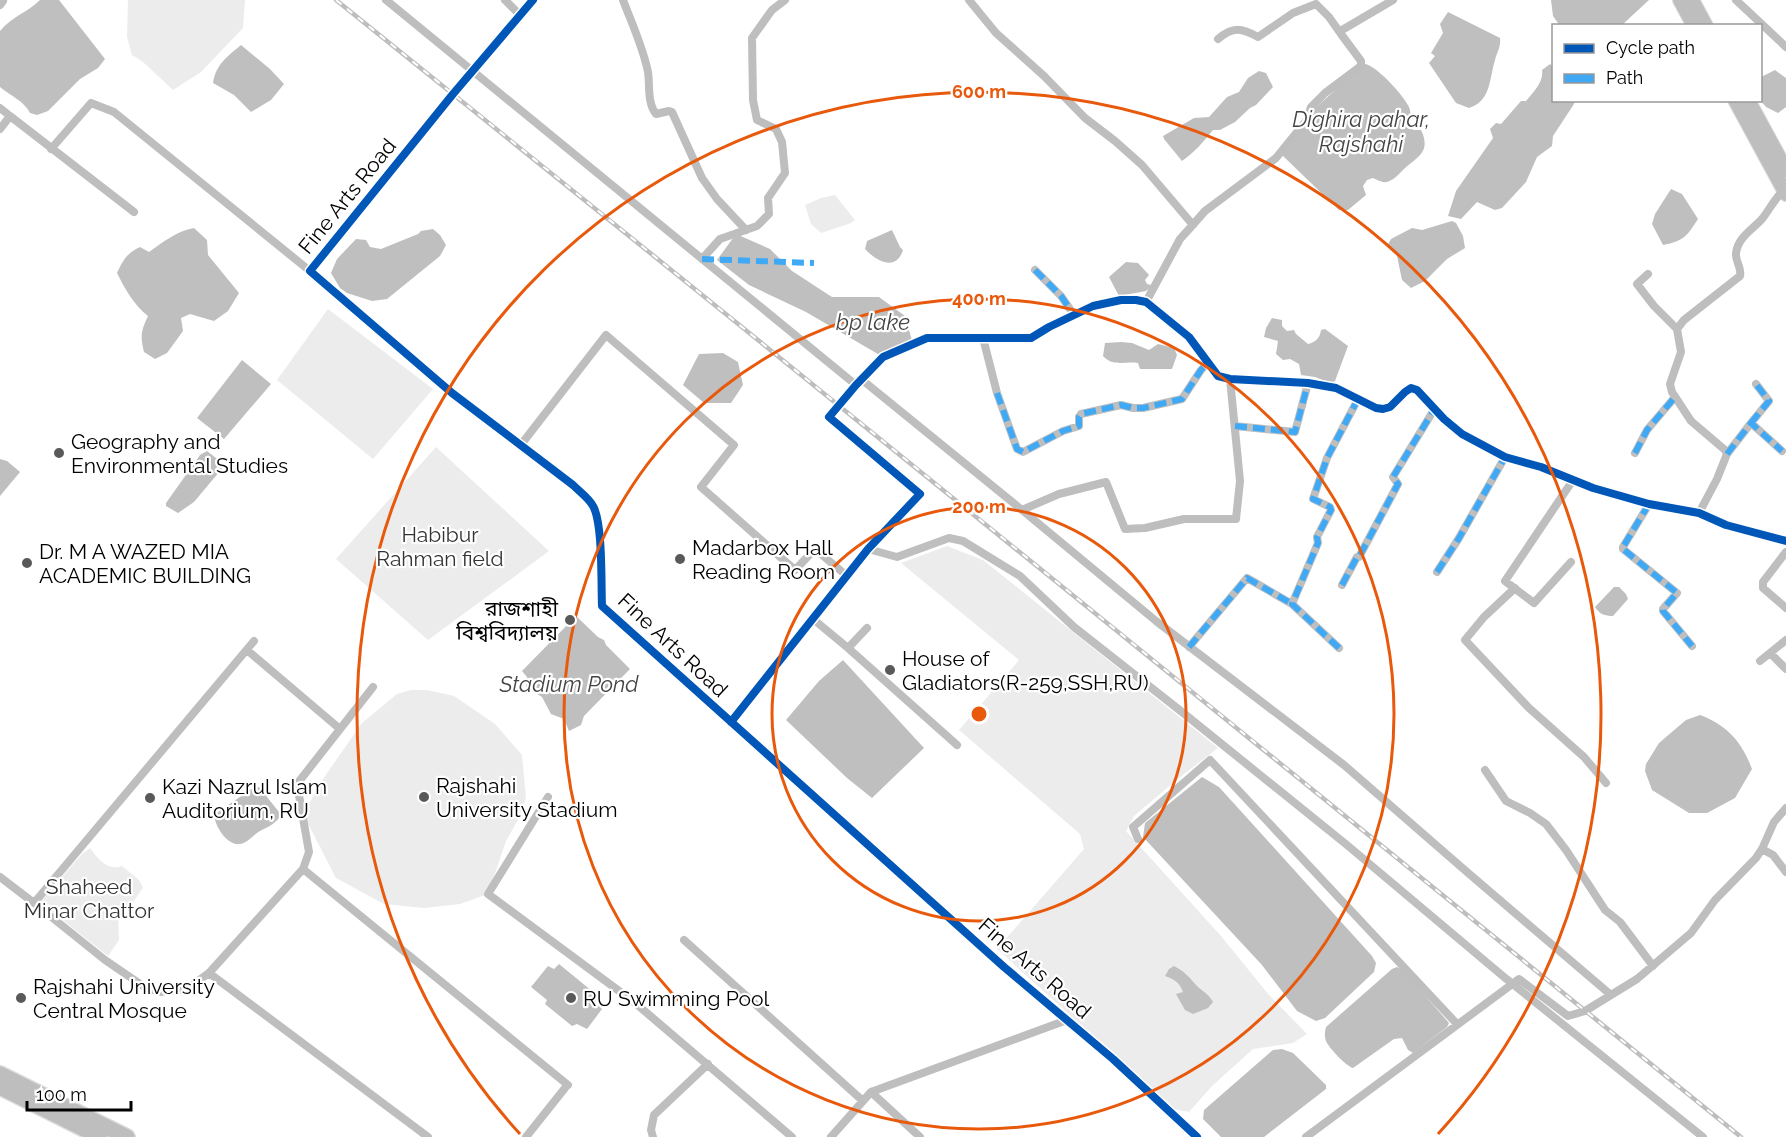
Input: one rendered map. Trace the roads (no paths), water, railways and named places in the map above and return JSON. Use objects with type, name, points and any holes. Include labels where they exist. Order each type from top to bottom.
[{"type":"highway","points":[[0,1074],[113,1135]]},
{"type":"highway","points":[[0,1087],[113,1135]]},
{"type":"main road","points":[[1680,0],[1693,24]]},
{"type":"main road","points":[[1692,0],[1705,24]]},
{"type":"main road","points":[[1736,102],[1785,190]]},
{"type":"main road","points":[[1749,102],[1786,170]]},
{"type":"street","points":[[386,0],[702,260],[1022,510],[1189,647],[1344,765],[1611,995]]},
{"type":"street","points":[[505,0],[520,15]]},
{"type":"street","name":"Fine Arts Road","points":[[533,0],[453,94],[310,271],[452,393],[573,485],[594,507],[599,530],[602,606],[1197,1137]]},
{"type":"street","points":[[623,0],[644,56],[651,109],[656,114],[672,112],[702,178],[717,199],[747,230]]},
{"type":"street","points":[[702,260],[720,239],[757,226],[769,214],[768,198],[785,172],[782,142],[776,129],[756,120],[753,100],[752,49],[752,38],[772,10],[785,0]]},
{"type":"street","points":[[969,0],[996,33],[1044,76],[1084,118],[1142,165],[1193,225]]},
{"type":"street","points":[[1341,34],[1342,30],[1393,0]]},
{"type":"street","points":[[1736,0],[1762,24]]},
{"type":"street","points":[[1146,302],[1180,239],[1205,211],[1276,158],[1306,122],[1311,107],[1360,66],[1361,61],[1329,17],[1316,4],[1293,13],[1258,37],[1247,31],[1233,30],[1218,39]]},
{"type":"street","points":[[1762,24],[1786,47]]},
{"type":"street","points":[[51,149],[91,103],[114,112],[310,271]]},
{"type":"street","points":[[0,108],[134,212]]},
{"type":"street","points":[[0,129],[10,116]]},
{"type":"street","points":[[1677,329],[1684,320],[1740,276],[1742,271],[1736,252],[1743,237],[1761,220],[1785,190]]},
{"type":"street","points":[[1035,270],[1061,296],[1074,315]]},
{"type":"street","points":[[1648,274],[1637,284],[1654,306],[1677,329],[1682,352],[1670,384],[1674,397],[1692,421],[1725,450],[1726,454]]},
{"type":"street","points":[[731,722],[868,549],[920,494],[829,417],[858,382],[883,357],[927,338],[1031,338],[1093,306],[1120,300],[1146,302],[1189,337],[1218,376],[1238,381],[1282,381],[1336,388],[1376,408],[1383,409],[1390,407],[1411,388],[1418,390],[1444,419],[1462,434],[1505,457],[1540,467],[1593,488],[1649,504],[1699,513],[1726,525],[1786,541]]},
{"type":"street","points":[[520,446],[606,335],[734,445],[701,487],[795,570],[815,549],[847,576]]},
{"type":"street","points":[[983,338],[997,393],[1017,449],[1023,452],[1063,431],[1079,426],[1079,417],[1085,413],[1121,405],[1143,408],[1182,399],[1208,363]]},
{"type":"street","points":[[1022,510],[1059,494],[1106,482],[1125,529],[1145,528],[1184,519],[1236,519],[1240,481],[1230,379]]},
{"type":"street","points":[[1235,426],[1295,432],[1308,383]]},
{"type":"street","points":[[1699,513],[1717,479],[1726,454],[1769,401],[1756,384]]},
{"type":"street","points":[[1635,453],[1647,430],[1674,397]]},
{"type":"street","points":[[1292,604],[1318,543],[1317,537],[1330,510],[1330,507],[1313,499],[1328,458],[1358,399]]},
{"type":"street","points":[[1342,585],[1398,484],[1393,477],[1435,408]]},
{"type":"street","points":[[1751,423],[1782,451]]},
{"type":"street","points":[[1437,572],[1505,457]]},
{"type":"street","points":[[1571,562],[1534,603],[1505,581],[1573,480]]},
{"type":"street","points":[[1649,504],[1623,549],[1677,593],[1663,611],[1692,646]]},
{"type":"street","points":[[1786,552],[1763,582],[1763,588],[1786,608]]},
{"type":"street","points":[[1189,647],[1247,578],[1292,604],[1339,648]]},
{"type":"street","points":[[1515,588],[1484,617],[1465,640],[1529,708],[1584,757],[1606,783]]},
{"type":"street","points":[[813,619],[957,745]]},
{"type":"street","points":[[848,648],[867,628]]},
{"type":"street","points":[[1760,661],[1786,640]]},
{"type":"street","points":[[34,903],[254,641]]},
{"type":"street","points":[[247,650],[340,729]]},
{"type":"street","points":[[1770,653],[1786,669]]},
{"type":"street","points":[[0,877],[105,960],[146,988],[160,992],[188,989],[209,973],[303,869],[309,852],[297,784],[373,687]]},
{"type":"street","points":[[1138,839],[1133,827],[1210,760],[1457,1024]]},
{"type":"street","points":[[1485,771],[1506,801],[1546,824],[1605,910],[1620,922],[1653,966]]},
{"type":"street","points":[[548,797],[488,894],[634,1002],[792,1137]]},
{"type":"street","points":[[1306,1137],[1519,979],[1568,1016],[1585,1011],[1637,979],[1690,933],[1715,900],[1749,866],[1762,849],[1774,822],[1786,808]]},
{"type":"street","points":[[1762,849],[1773,855],[1786,872]]},
{"type":"street","points":[[303,869],[566,1086],[526,1137]]},
{"type":"street","points":[[684,940],[863,1101]]},
{"type":"street","points":[[209,973],[374,1099],[428,1137]]},
{"type":"street","points":[[831,1137],[871,1092],[1067,1020]]},
{"type":"street","points":[[652,1137],[654,1115],[708,1064]]},
{"type":"street","points":[[871,1092],[920,1137]]},
{"type":"water","points":[[40,0],[59,0],[105,59],[98,68],[80,79],[48,111],[37,115],[30,113],[21,102],[0,87],[0,31]]},
{"type":"water","points":[[1551,0],[1649,0],[1623,24],[1559,24],[1553,16]]},
{"type":"water","points":[[1448,12],[1500,38],[1488,89],[1482,100],[1469,108],[1456,103],[1429,63],[1435,56],[1431,53],[1443,33],[1440,24]]},
{"type":"water","points":[[241,45],[284,84],[271,100],[251,112],[234,95],[213,83],[219,66]]},
{"type":"water","name":"Dighira pahar, Rajshahi","points":[[1365,64],[1382,75],[1402,96],[1409,107],[1413,130],[1421,130],[1425,144],[1421,154],[1394,178],[1385,182],[1373,178],[1367,180],[1363,186],[1366,195],[1348,210],[1339,210],[1282,155],[1315,108]]},
{"type":"water","points":[[1550,64],[1552,66],[1552,102],[1574,102],[1553,136],[1552,146],[1537,157],[1526,182],[1502,208],[1495,210],[1477,202],[1461,219],[1448,216],[1456,191],[1493,138],[1490,129],[1496,123],[1501,124],[1521,101],[1526,101],[1540,83],[1542,70]]},
{"type":"water","points":[[1775,70],[1786,78],[1786,107],[1778,113],[1762,102],[1762,76]]},
{"type":"water","points":[[1259,71],[1266,73],[1273,87],[1235,122],[1220,130],[1213,130],[1195,151],[1182,161],[1163,136],[1194,118],[1209,117],[1227,97],[1239,92],[1248,78]]},
{"type":"water","points":[[1671,189],[1682,194],[1698,219],[1684,237],[1676,242],[1663,245],[1652,224],[1655,214]]},
{"type":"water","points":[[1452,221],[1456,223],[1463,236],[1465,248],[1447,259],[1425,281],[1411,288],[1402,280],[1397,256],[1387,246],[1391,239],[1412,228],[1422,230]]},
{"type":"water","points":[[194,228],[207,240],[208,255],[239,293],[228,311],[214,321],[190,314],[181,318],[183,331],[167,353],[155,359],[144,352],[142,342],[148,316],[130,296],[117,273],[126,257],[136,249],[140,247],[149,252],[176,234]]},
{"type":"water","points":[[433,229],[446,245],[440,256],[387,299],[372,301],[347,293],[340,288],[331,273],[337,259],[356,239],[366,240],[370,247],[381,249],[421,231]]},
{"type":"water","points":[[892,230],[903,250],[896,261],[891,263],[880,260],[865,249],[867,241]]},
{"type":"water","name":"bp lake","points":[[736,234],[770,249],[792,271],[832,297],[879,297],[905,316],[913,344],[883,357],[806,312],[749,285],[717,260]]},
{"type":"water","points":[[1126,262],[1138,263],[1149,275],[1145,280],[1151,287],[1146,291],[1119,296],[1109,277]]},
{"type":"water","points":[[1272,318],[1282,320],[1282,326],[1287,331],[1294,330],[1308,344],[1317,339],[1321,330],[1325,329],[1348,346],[1335,381],[1330,383],[1301,375],[1299,364],[1290,359],[1283,360],[1276,354],[1278,341],[1264,337]]},
{"type":"water","points":[[1105,343],[1132,343],[1149,350],[1158,344],[1174,348],[1177,355],[1172,369],[1140,369],[1138,363],[1115,363],[1103,356]]},
{"type":"water","points":[[723,353],[738,362],[743,385],[731,403],[704,403],[683,385],[699,354]]},
{"type":"water","points":[[242,360],[271,384],[224,439],[197,418]]},
{"type":"water","points":[[207,451],[225,465],[194,502],[178,513],[166,506],[200,455]]},
{"type":"water","points":[[0,459],[7,461],[20,472],[0,496]]},
{"type":"water","points":[[1614,587],[1619,587],[1628,599],[1613,616],[1607,616],[1595,607]]},
{"type":"water","name":"Stadium Pond","points":[[576,616],[604,640],[606,645],[630,669],[584,716],[581,725],[569,731],[564,719],[551,714],[542,697],[526,687],[527,677],[522,671]]},
{"type":"water","points":[[843,660],[924,748],[872,798],[847,778],[786,720],[819,681]]},
{"type":"water","points":[[1700,715],[1726,729],[1738,743],[1752,769],[1735,798],[1707,813],[1689,813],[1652,790],[1645,771],[1646,764],[1659,743],[1686,720]]},
{"type":"water","points":[[1202,777],[1219,787],[1376,963],[1374,972],[1325,1018],[1316,1021],[1297,1011],[1262,965],[1143,837],[1145,823]]},
{"type":"water","points":[[254,787],[259,787],[279,812],[279,818],[246,842],[235,844],[222,834],[214,815]]},
{"type":"water","name":"RU Swimming Pool","points":[[559,964],[598,996],[595,1002],[602,1009],[587,1029],[577,1024],[572,1026],[545,1004],[547,1000],[531,987],[548,966],[554,969]]},
{"type":"water","points":[[1174,966],[1184,972],[1210,997],[1213,1002],[1208,1008],[1193,1014],[1185,1010],[1176,994],[1183,992],[1180,986],[1165,976]]},
{"type":"water","points":[[1397,967],[1403,970],[1449,1023],[1413,1053],[1408,1050],[1402,1038],[1394,1039],[1353,1068],[1350,1067],[1326,1041],[1326,1027]]},
{"type":"water","points":[[1282,1049],[1293,1053],[1326,1085],[1326,1089],[1264,1137],[1221,1137],[1203,1119],[1204,1110],[1273,1050]]},
{"type":"waterway","points":[[868,549],[897,557],[949,538],[963,541],[1020,576],[1074,627],[1347,845],[1504,977],[1703,1137]]},
{"type":"railway","points":[[336,0],[1741,1137]]},
{"type":"place","name":"Geography and Environmental Studies","points":[[59,453]]},
{"type":"place","name":"Madarbox Hall Reading Room","points":[[680,559]]},
{"type":"place","name":"Dr. M A WAZED MIA ACADEMIC BUILDING","points":[[27,563]]},
{"type":"place","name":"রাজশাহী বিশ্ববিদ্যালয়","points":[[570,620]]},
{"type":"place","name":"House of Gladiators(R-259,SSH,RU)","points":[[890,670]]},
{"type":"place","name":"Rajshahi University Stadium","points":[[424,797]]},
{"type":"place","name":"Kazi Nazrul Islam Auditorium, RU","points":[[150,798]]},
{"type":"place","name":"Rajshahi University Central Mosque","points":[[21,998]]},
{"type":"place","name":"RU Swimming Pool","points":[[571,998]]},
{"type":"park label","name":"Habibur Rahman field","points":[[440,546]]},
{"type":"park label","name":"Shaheed Minar Chattor","points":[[89,898]]}]
